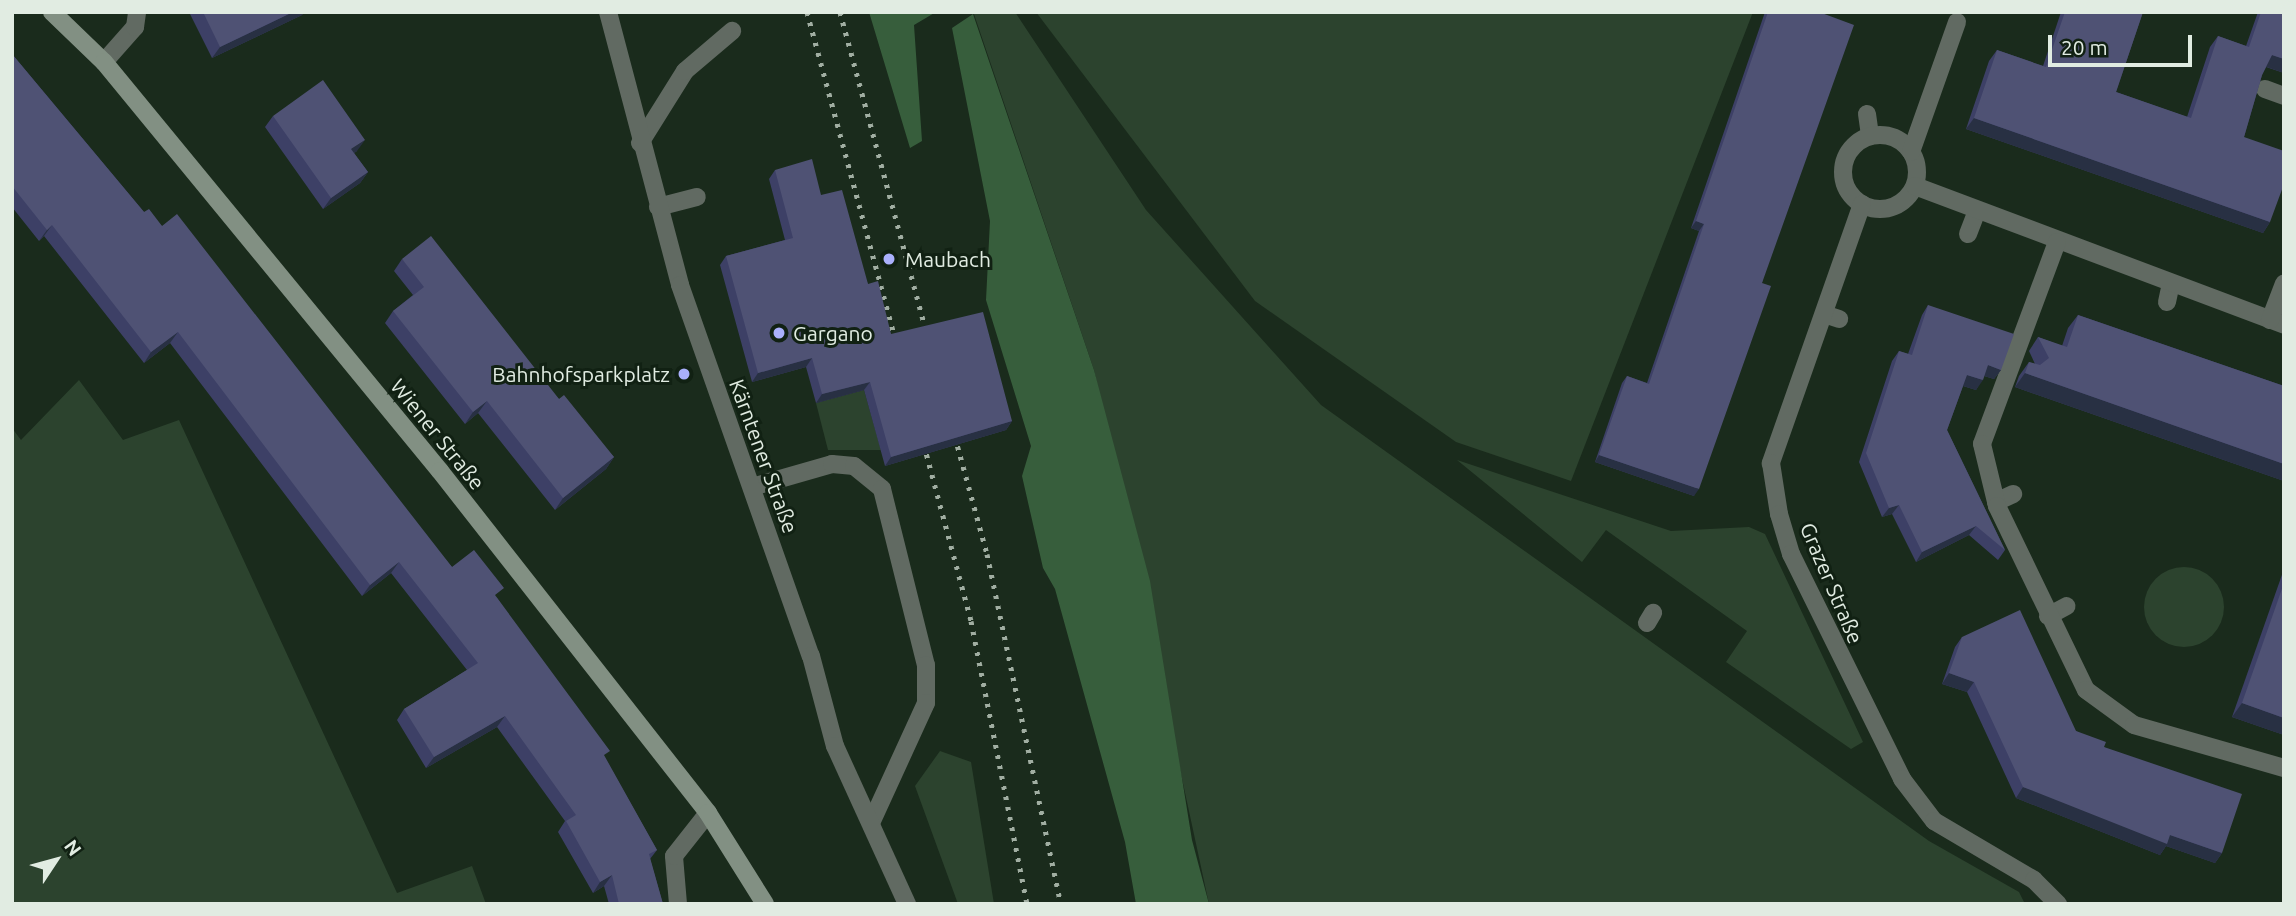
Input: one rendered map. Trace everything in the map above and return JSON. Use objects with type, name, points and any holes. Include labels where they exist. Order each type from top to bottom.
[{"type":"street","name":"Wiener Straße","points":[[52,12],[104,62],[440,471],[708,813],[765,904]]},
{"type":"street","points":[[104,62],[135,27],[137,12]]},
{"type":"street","name":"Kärntener Straße","points":[[608,12],[658,207],[835,746],[907,904]]},
{"type":"street","points":[[1911,152],[1893,137],[1870,136],[1851,150],[1843,172],[1862,204],[1898,205],[1915,186],[1911,152],[1957,22]]},
{"type":"street","points":[[640,143],[685,71],[732,31]]},
{"type":"street","points":[[2265,89],[2284,96]]},
{"type":"street","points":[[1867,114],[1870,136]]},
{"type":"street","points":[[1915,186],[2057,242],[2277,323],[2284,284]]},
{"type":"street","points":[[658,207],[697,197]]},
{"type":"street","name":"Grazer Straße","points":[[1862,204],[1831,317],[1771,463],[1791,554],[1876,736],[1934,821],[2034,880],[2058,904]]},
{"type":"street","points":[[1968,234],[1977,211]]},
{"type":"street","points":[[2057,242],[1982,444],[2004,498],[2026,570],[2086,690],[2134,724],[2284,768]]},
{"type":"street","points":[[2167,302],[2171,283]]},
{"type":"street","points":[[2012,360],[2029,368]]},
{"type":"street","points":[[752,487],[832,464],[854,466],[882,489],[926,665],[926,703],[871,823]]},
{"type":"street","points":[[2048,616],[2067,606]]},
{"type":"street","points":[[678,904],[674,856],[708,813]]},
{"type":"green space","points":[[869,12],[936,12],[914,25],[922,141],[910,148]]},
{"type":"green space","points":[[1015,12],[1146,210],[1321,405],[1929,841],[2019,892],[2025,904],[1209,904],[1094,370],[974,14]]},
{"type":"green space","points":[[1036,12],[1753,12],[1571,481],[1456,442],[1255,301]]},
{"type":"green space","points":[[973,14],[1094,370],[1150,581],[1192,840],[1209,904],[1136,904],[1125,842],[1055,589],[1043,568],[1022,476],[1031,446],[986,300],[990,221],[952,28]]},
{"type":"green space","points":[[79,380],[123,440],[179,420],[397,893],[472,866],[486,904],[12,904],[12,428],[21,440]]},
{"type":"green space","points":[[864,390],[881,450],[828,450],[816,403]]},
{"type":"green space","points":[[1457,460],[1671,531],[1749,527],[1765,534],[1863,742],[1851,749],[1726,662],[1747,631],[1606,530],[1582,562]]},
{"type":"green space","points":[[2184,567],[2199,570],[2212,579],[2221,592],[2224,607],[2221,622],[2212,635],[2199,644],[2184,647],[2169,644],[2156,635],[2147,622],[2144,607],[2147,592],[2156,579],[2169,570]]},
{"type":"green space","points":[[940,751],[971,762],[994,904],[958,904],[915,786]]},
{"type":"building","points":[[203,12],[293,12],[220,47]]},
{"type":"building","points":[[1768,12],[1819,12],[1854,25],[1762,283],[1771,286],[1699,489],[1599,455],[1627,376],[1649,384],[1704,224],[1696,221]]},
{"type":"building","points":[[2065,12],[2143,12],[2116,92],[2191,118],[2218,36],[2249,47],[2261,12],[2284,12],[2284,59],[2272,55],[2262,75],[2244,137],[2284,151],[2284,184],[2270,222],[1974,118],[1997,50],[2046,67]]},
{"type":"building","points":[[12,54],[144,212],[149,209],[162,226],[177,214],[452,567],[474,550],[504,588],[495,595],[610,751],[604,755],[657,850],[649,854],[663,904],[619,904],[612,875],[600,882],[566,821],[576,815],[505,716],[434,757],[404,709],[478,663],[399,562],[370,585],[178,332],[151,352],[52,225],[47,230],[12,186]]},
{"type":"building","points":[[323,80],[365,140],[351,149],[368,172],[331,198],[273,116]]},
{"type":"building","points":[[812,159],[821,195],[842,190],[868,284],[878,281],[891,334],[983,312],[1012,421],[891,457],[870,382],[822,394],[812,358],[758,373],[726,256],[793,238],[775,170]]},
{"type":"building","points":[[431,236],[559,399],[564,395],[614,457],[563,498],[487,401],[473,412],[393,311],[424,287],[402,259]]},
{"type":"building","points":[[1928,305],[2014,334],[2001,370],[1988,365],[1983,380],[1967,375],[1947,430],[2005,550],[1976,526],[1922,552],[1899,505],[1889,508],[1866,453],[1899,351],[1912,355]]},
{"type":"building","points":[[2078,315],[2284,386],[2284,464],[2025,373],[2029,362],[2040,365],[2049,358],[2038,337],[2067,347]]},
{"type":"building","points":[[2284,583],[2284,718],[2242,703]]},
{"type":"building","points":[[2020,610],[2076,731],[2106,742],[2104,747],[2242,794],[2222,853],[2170,835],[2167,844],[2023,787],[1974,682],[1949,673],[1962,637]]},
{"type":"railway","points":[[807,12],[898,350]]},
{"type":"railway","points":[[840,12],[930,345]]},
{"type":"railway","points":[[952,426],[987,554],[1061,904]]},
{"type":"railway","points":[[921,434],[971,621],[1027,904]]},
{"type":"place","name":"Maubach","points":[[889,259]]},
{"type":"place","name":"Gargano","points":[[779,333]]},
{"type":"place","name":"Bahnhofsparkplatz","points":[[684,374]]}]
